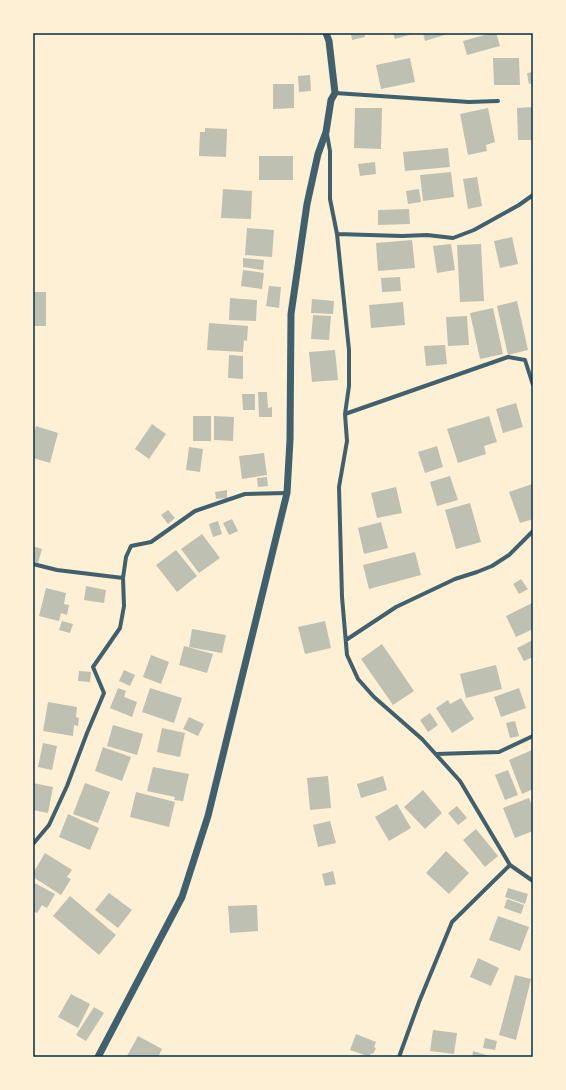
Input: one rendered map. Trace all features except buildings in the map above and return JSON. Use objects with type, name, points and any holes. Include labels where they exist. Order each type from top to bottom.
[{"type":"street","points":[[98,1057],[182,897],[208,816],[287,493],[290,440],[291,314],[307,204],[318,154],[326,132],[331,100],[335,93],[329,41],[326,33]]},
{"type":"street","points":[[335,93],[469,102],[498,101]]},
{"type":"street","points":[[326,132],[330,151],[330,199],[337,234],[349,350],[349,386],[345,414],[347,441],[339,487],[342,597],[347,655],[358,679],[374,696],[422,739],[460,781],[510,865],[533,881]]},
{"type":"street","points":[[337,234],[402,236],[427,235],[453,238],[474,230],[519,205],[533,195]]},
{"type":"street","points":[[345,414],[508,356],[525,360],[533,385]]},
{"type":"street","points":[[33,844],[49,825],[67,786],[104,693],[94,667],[120,628],[124,606],[123,578],[126,557],[131,546],[151,542],[196,511],[245,494],[287,493]]},
{"type":"street","points":[[346,640],[396,607],[455,579],[492,566],[509,555],[533,531]]},
{"type":"street","points":[[33,564],[58,570],[123,578]]},
{"type":"street","points":[[437,754],[499,752],[533,736]]},
{"type":"street","points":[[399,1057],[419,1002],[452,922],[510,865]]}]
